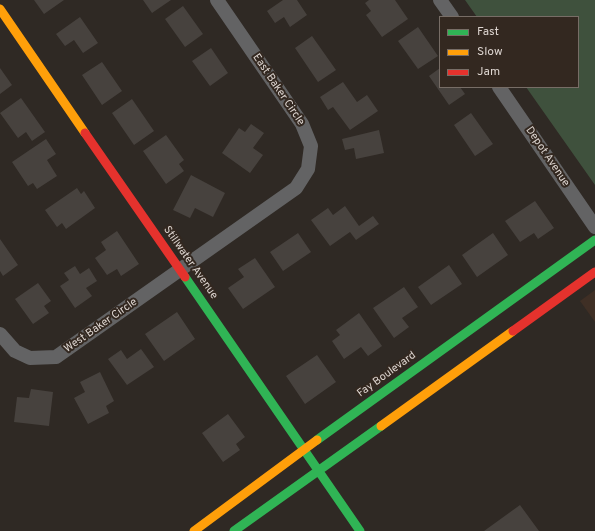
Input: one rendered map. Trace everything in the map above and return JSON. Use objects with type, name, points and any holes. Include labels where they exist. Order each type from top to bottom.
[{"type":"main road","name":"Stillwater Avenue","points":[[0,8],[360,531]]},
{"type":"main road","name":"Fay Boulevard","points":[[194,531],[595,240]]},
{"type":"main road","points":[[234,531],[595,272]]},
{"type":"street","name":"East Baker Circle","points":[[180,270],[296,188],[308,169],[311,146],[302,124],[217,0]]},
{"type":"street","points":[[440,0],[451,16]]},
{"type":"street","name":"Depot Avenue","points":[[500,88],[595,227]]},
{"type":"street","name":"West Baker Circle","points":[[0,334],[15,351],[30,358],[56,357],[180,270]]},
{"type":"shaded area","points":[[595,290],[595,322],[580,301]]},
{"type":"green space","points":[[465,0],[595,0],[595,185],[527,88],[579,88],[579,16],[476,16]]},
{"type":"building","points":[[34,0],[64,0],[44,14]]},
{"type":"building","points":[[143,0],[171,0],[152,13]]},
{"type":"building","points":[[283,0],[297,0],[307,15],[290,27],[284,17],[275,23],[267,11]]},
{"type":"building","points":[[369,0],[395,0],[408,19],[382,37],[366,15],[371,11],[365,3]]},
{"type":"building","points":[[183,6],[203,34],[185,47],[165,19]]},
{"type":"building","points":[[80,17],[98,43],[83,53],[74,40],[65,46],[56,34]]},
{"type":"building","points":[[418,27],[438,56],[418,69],[398,41]]},
{"type":"building","points":[[312,36],[336,70],[318,82],[295,48]]},
{"type":"building","points":[[211,48],[228,73],[210,86],[192,61]]},
{"type":"building","points":[[102,62],[122,91],[102,105],[82,75]]},
{"type":"building","points":[[0,68],[12,85],[0,94]]},
{"type":"building","points":[[439,69],[439,88],[461,88],[465,94],[449,105],[429,76]]},
{"type":"building","points":[[343,82],[357,102],[367,95],[378,111],[350,130],[333,107],[328,110],[320,97]]},
{"type":"building","points":[[21,98],[45,132],[32,141],[26,132],[18,138],[0,113]]},
{"type":"building","points":[[132,99],[154,131],[134,145],[112,113]]},
{"type":"building","points":[[471,113],[493,144],[475,156],[454,125]]},
{"type":"building","points":[[251,124],[264,133],[253,148],[263,155],[250,173],[222,153],[239,128],[245,132]]},
{"type":"building","points":[[379,130],[384,153],[356,159],[354,148],[345,150],[342,139]]},
{"type":"building","points":[[166,135],[184,160],[179,164],[184,171],[166,184],[143,151]]},
{"type":"building","points":[[46,139],[56,154],[47,160],[57,176],[37,189],[33,183],[28,186],[12,162]]},
{"type":"building","points":[[191,175],[225,193],[213,217],[195,208],[190,218],[173,210]]},
{"type":"building","points":[[77,188],[81,194],[84,191],[95,208],[66,229],[62,223],[57,227],[45,210]]},
{"type":"building","points":[[535,201],[554,228],[538,239],[534,233],[520,242],[505,221]]},
{"type":"building","points":[[345,206],[359,226],[373,216],[379,224],[356,240],[350,232],[330,246],[311,220],[328,208],[333,215]]},
{"type":"building","points":[[117,231],[139,264],[121,276],[117,269],[107,275],[95,258],[106,250],[101,242]]},
{"type":"building","points":[[298,233],[311,252],[283,271],[270,252]]},
{"type":"building","points":[[493,233],[508,255],[477,277],[462,255]]},
{"type":"building","points":[[0,239],[18,265],[3,276],[0,271]]},
{"type":"building","points":[[255,258],[275,287],[243,309],[228,288],[244,277],[238,269]]},
{"type":"building","points":[[449,265],[462,284],[431,305],[418,287]]},
{"type":"building","points":[[75,266],[80,274],[89,268],[97,281],[86,288],[92,296],[75,308],[60,286],[69,280],[64,273]]},
{"type":"building","points":[[38,283],[51,301],[44,306],[49,313],[33,324],[15,299]]},
{"type":"building","points":[[404,287],[418,307],[402,318],[409,327],[394,338],[373,308]]},
{"type":"building","points":[[177,312],[195,339],[164,361],[145,334]]},
{"type":"building","points":[[359,313],[382,346],[368,356],[361,347],[344,359],[332,341],[340,335],[336,330]]},
{"type":"building","points":[[141,349],[154,367],[127,385],[108,359],[121,350],[127,359]]},
{"type":"building","points":[[317,355],[336,382],[305,404],[286,376]]},
{"type":"building","points":[[100,372],[114,401],[106,406],[109,413],[88,424],[74,398],[85,392],[80,382]]},
{"type":"building","points":[[31,389],[53,392],[49,426],[14,422],[17,397],[29,398]]},
{"type":"building","points":[[228,414],[245,437],[236,444],[240,450],[223,462],[202,433]]},
{"type":"building","points":[[520,505],[539,531],[484,531]]},
{"type":"traffic: fast","points":[[317,440],[595,240]]},
{"type":"traffic: fast","points":[[185,277],[360,531]]},
{"type":"traffic: fast","points":[[234,531],[381,426]]},
{"type":"traffic: slow","points":[[0,9],[85,133]]},
{"type":"traffic: slow","points":[[381,426],[513,331]]},
{"type":"traffic: slow","points":[[194,531],[317,440]]},
{"type":"traffic: jam","points":[[85,133],[185,277]]},
{"type":"traffic: jam","points":[[513,331],[595,272]]}]
